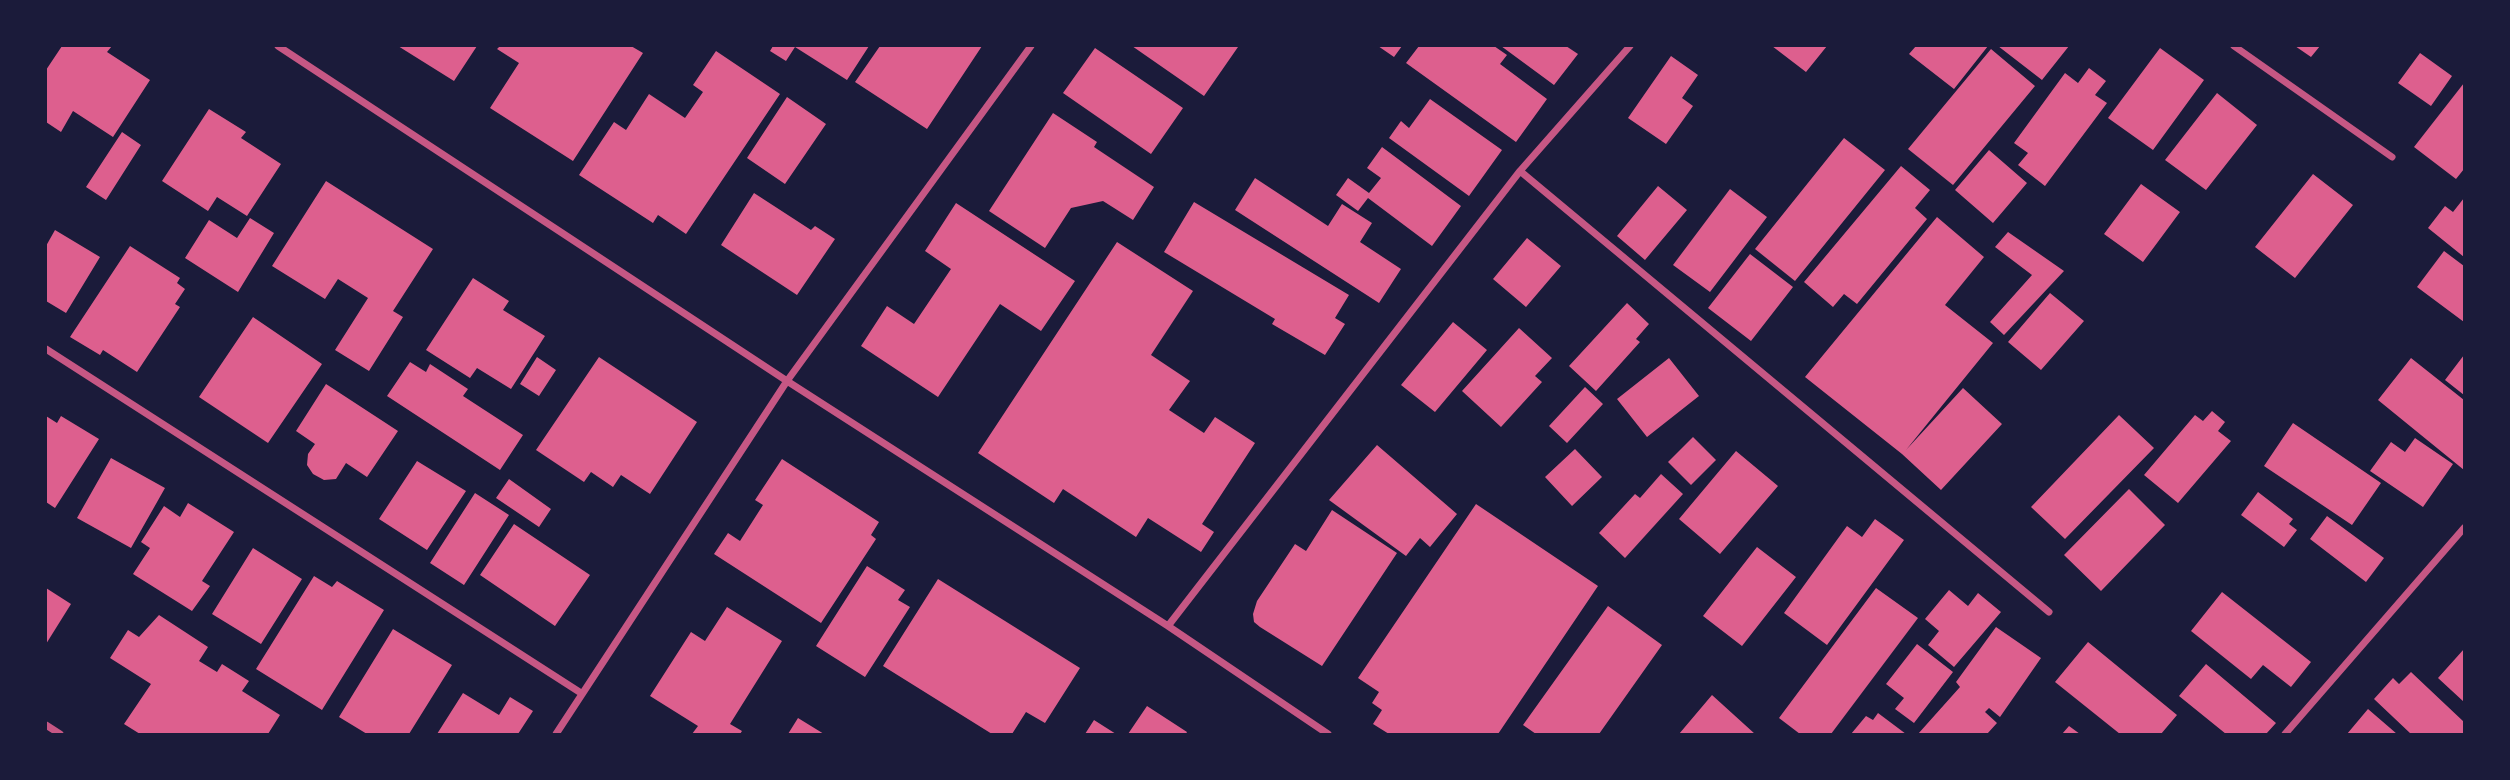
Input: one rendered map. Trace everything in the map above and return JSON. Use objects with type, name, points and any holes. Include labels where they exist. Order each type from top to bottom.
[{"type":"street","points":[[278,46],[787,381],[1168,626],[1328,734]]},
{"type":"street","points":[[556,734],[787,381],[1031,46]]},
{"type":"street","points":[[1168,626],[1520,171],[1630,46]]},
{"type":"street","points":[[2234,46],[2392,157]]},
{"type":"street","points":[[1520,171],[2049,612]]},
{"type":"street","points":[[46,349],[581,694]]},
{"type":"street","points":[[2285,734],[2465,528]]},
{"type":"street","points":[[46,725],[60,734]]},
{"type":"building","points":[[62,46],[112,46],[107,52],[150,80],[113,137],[73,111],[61,132],[46,122],[46,70]]},
{"type":"building","points":[[398,46],[477,46],[454,81]]},
{"type":"building","points":[[500,46],[631,46],[643,53],[573,161],[490,108],[519,63],[497,49]]},
{"type":"building","points":[[773,46],[869,46],[847,80],[795,47],[786,61],[770,51]]},
{"type":"building","points":[[880,46],[982,46],[927,129],[855,82]]},
{"type":"building","points":[[1132,46],[1235,46],[1238,47],[1204,96]]},
{"type":"building","points":[[1378,46],[1402,46],[1394,57]]},
{"type":"building","points":[[1419,46],[1494,46],[1507,55],[1500,64],[1547,99],[1516,142],[1406,63]]},
{"type":"building","points":[[1501,46],[1566,46],[1578,54],[1554,85]]},
{"type":"building","points":[[1772,46],[1827,46],[1806,72]]},
{"type":"building","points":[[1916,46],[1988,46],[1954,89],[1909,54]]},
{"type":"building","points":[[1998,46],[2069,46],[2042,80]]},
{"type":"building","points":[[2295,46],[2320,46],[2311,57]]},
{"type":"building","points":[[1095,48],[1183,108],[1151,154],[1063,93]]},
{"type":"building","points":[[2160,48],[2204,80],[2153,150],[2108,118]]},
{"type":"building","points":[[1991,49],[2035,86],[1953,185],[1908,149]]},
{"type":"building","points":[[716,51],[780,94],[686,234],[658,215],[653,223],[579,175],[614,122],[626,130],[649,94],[685,118],[703,92],[693,85]]},
{"type":"building","points":[[2420,53],[2452,76],[2431,106],[2398,83]]},
{"type":"building","points":[[1671,56],[1698,75],[1682,98],[1693,106],[1666,144],[1628,118]]},
{"type":"building","points":[[2089,68],[2106,81],[2095,95],[2107,103],[2045,186],[2018,165],[2028,153],[2014,143],[2065,73],[2078,83]]},
{"type":"building","points":[[2464,83],[2464,169],[2456,179],[2414,147]]},
{"type":"building","points":[[2217,93],[2257,125],[2206,190],[2165,160]]},
{"type":"building","points":[[787,97],[826,124],[785,184],[747,158]]},
{"type":"building","points":[[1430,99],[1502,150],[1469,196],[1389,138],[1401,121],[1409,128]]},
{"type":"building","points":[[209,109],[246,132],[241,138],[281,164],[247,216],[217,197],[208,211],[162,181]]},
{"type":"building","points":[[1053,113],[1097,142],[1094,147],[1154,187],[1133,220],[1103,201],[1071,208],[1045,248],[989,211]]},
{"type":"building","points":[[122,132],[141,145],[106,200],[86,187]]},
{"type":"building","points":[[1844,138],[1885,170],[1795,281],[1755,249]]},
{"type":"building","points":[[1382,147],[1461,206],[1432,246],[1368,198],[1358,211],[1336,195],[1348,178],[1369,193],[1381,178],[1367,168]]},
{"type":"building","points":[[1989,150],[2027,183],[1993,223],[1955,190]]},
{"type":"building","points":[[1901,166],[1930,190],[1915,208],[1927,219],[1857,304],[1844,294],[1833,307],[1804,282]]},
{"type":"building","points":[[2313,174],[2353,205],[2295,278],[2255,247]]},
{"type":"building","points":[[1255,178],[1328,226],[1342,204],[1372,223],[1360,242],[1401,269],[1379,303],[1235,210]]},
{"type":"building","points":[[326,181],[433,249],[393,311],[403,317],[369,371],[335,350],[368,298],[338,279],[325,299],[272,266]]},
{"type":"building","points":[[2141,184],[2180,212],[2143,262],[2104,234]]},
{"type":"building","points":[[1658,186],[1687,210],[1645,260],[1617,236]]},
{"type":"building","points":[[1730,189],[1767,217],[1710,292],[1673,265]]},
{"type":"building","points":[[754,193],[811,230],[815,226],[835,239],[797,295],[721,245]]},
{"type":"building","points":[[2464,198],[2464,257],[2428,228],[2445,206],[2453,212]]},
{"type":"building","points":[[1194,202],[1349,295],[1335,318],[1345,324],[1325,355],[1272,324],[1275,319],[1164,252]]},
{"type":"building","points":[[956,203],[1075,281],[1041,331],[1000,304],[938,397],[861,346],[887,306],[914,324],[951,269],[925,251]]},
{"type":"building","points":[[1937,217],[1984,257],[1945,305],[1993,343],[1906,450],[1963,388],[2002,424],[1941,490],[1902,454],[1805,377]]},
{"type":"building","points":[[250,218],[274,233],[238,292],[185,258],[209,220],[237,238]]},
{"type":"building","points":[[55,230],[100,257],[66,313],[46,301],[46,246]]},
{"type":"building","points":[[2008,232],[2064,271],[2004,335],[1990,322],[2032,275],[1995,247]]},
{"type":"building","points":[[1527,238],[1561,266],[1526,307],[1493,279]]},
{"type":"building","points":[[1117,242],[1193,291],[1151,355],[1190,381],[1169,410],[1204,433],[1215,417],[1255,443],[1202,524],[1214,532],[1201,552],[1148,518],[1136,537],[1063,489],[1054,503],[978,453]]},
{"type":"building","points":[[130,246],[180,278],[177,283],[185,289],[175,304],[180,307],[137,372],[103,350],[100,355],[70,337]]},
{"type":"building","points":[[2444,251],[2464,266],[2464,322],[2417,287]]},
{"type":"building","points":[[1750,254],[1793,287],[1751,341],[1708,308]]},
{"type":"building","points":[[473,278],[509,301],[503,310],[545,336],[511,389],[477,368],[470,378],[426,350]]},
{"type":"building","points":[[2050,293],[2084,321],[2041,370],[2008,342]]},
{"type":"building","points":[[1627,303],[1649,324],[1636,339],[1640,342],[1596,391],[1569,366]]},
{"type":"building","points":[[253,317],[322,364],[268,443],[199,397]]},
{"type":"building","points":[[1453,322],[1487,350],[1435,412],[1401,385]]},
{"type":"building","points":[[1519,328],[1552,358],[1535,376],[1542,382],[1501,427],[1462,391]]},
{"type":"building","points":[[2464,355],[2464,395],[2445,380]]},
{"type":"building","points":[[537,357],[556,370],[539,396],[520,384]]},
{"type":"building","points":[[599,357],[697,422],[650,494],[621,475],[613,487],[591,472],[584,482],[536,450]]},
{"type":"building","points":[[1669,358],[1699,396],[1647,437],[1617,399]]},
{"type":"building","points":[[2411,358],[2464,400],[2464,470],[2378,400]]},
{"type":"building","points":[[410,362],[426,372],[430,364],[468,389],[463,396],[523,435],[500,470],[387,396]]},
{"type":"building","points":[[326,384],[398,431],[367,477],[346,463],[336,479],[324,480],[313,474],[307,465],[308,454],[315,444],[296,431]]},
{"type":"building","points":[[1585,387],[1603,404],[1567,443],[1549,426]]},
{"type":"building","points":[[2212,411],[2225,422],[2218,431],[2231,441],[2178,503],[2144,475],[2195,415],[2203,421]]},
{"type":"building","points":[[2119,415],[2154,448],[2065,539],[2031,507]]},
{"type":"building","points":[[46,416],[57,423],[61,416],[99,439],[55,508],[46,502]]},
{"type":"building","points":[[2293,423],[2381,483],[2352,525],[2264,466]]},
{"type":"building","points":[[1693,437],[1716,460],[1691,485],[1668,462]]},
{"type":"building","points":[[2415,438],[2453,464],[2423,507],[2370,471],[2391,442],[2405,452]]},
{"type":"building","points":[[1377,445],[1457,514],[1430,547],[1420,538],[1406,556],[1329,500]]},
{"type":"building","points":[[1575,449],[1602,477],[1572,506],[1545,477]]},
{"type":"building","points":[[1736,451],[1778,486],[1720,554],[1679,519]]},
{"type":"building","points":[[111,458],[165,488],[131,548],[77,518]]},
{"type":"building","points":[[782,459],[879,522],[871,535],[876,539],[821,623],[714,554],[728,533],[740,541],[763,505],[755,500]]},
{"type":"building","points":[[417,461],[466,491],[427,550],[379,519]]},
{"type":"building","points":[[1661,474],[1683,494],[1625,558],[1599,533],[1635,494],[1640,498]]},
{"type":"building","points":[[509,479],[551,509],[539,527],[496,498]]},
{"type":"building","points":[[2129,489],[2165,525],[2101,591],[2064,555]]},
{"type":"building","points":[[2258,492],[2293,519],[2289,524],[2297,530],[2284,547],[2241,515]]},
{"type":"building","points":[[475,493],[509,515],[464,585],[430,563]]},
{"type":"building","points":[[188,503],[234,532],[202,581],[210,586],[192,611],[133,574],[150,548],[141,542],[164,506],[180,517]]},
{"type":"building","points":[[1476,504],[1598,586],[1498,734],[1389,734],[1373,724],[1382,710],[1372,703],[1379,692],[1358,678]]},
{"type":"building","points":[[1332,510],[1397,553],[1322,666],[1260,627],[1254,622],[1253,614],[1257,601],[1295,544],[1306,551]]},
{"type":"building","points":[[2327,516],[2384,558],[2366,582],[2310,539]]},
{"type":"building","points":[[1875,519],[1904,540],[1827,645],[1784,613],[1847,526],[1862,537]]},
{"type":"building","points":[[514,524],[590,575],[555,626],[480,575]]},
{"type":"building","points":[[1757,547],[1796,577],[1742,646],[1703,616]]},
{"type":"building","points":[[253,548],[302,579],[261,644],[212,614]]},
{"type":"building","points":[[867,566],[905,590],[898,600],[910,607],[865,677],[816,646]]},
{"type":"building","points":[[314,576],[332,587],[337,581],[384,610],[322,710],[256,669]]},
{"type":"building","points":[[938,579],[1080,668],[1045,723],[1026,712],[1012,734],[992,734],[883,666]]},
{"type":"building","points":[[46,588],[71,604],[46,644]]},
{"type":"building","points":[[1876,588],[1918,618],[1831,734],[1800,734],[1779,718]]},
{"type":"building","points":[[1949,590],[1968,606],[1978,593],[2001,612],[1954,667],[1928,645],[1939,631],[1925,619]]},
{"type":"building","points":[[2222,592],[2311,662],[2291,687],[2263,665],[2251,679],[2191,631]]},
{"type":"building","points":[[1608,606],[1662,645],[1599,734],[1536,734],[1523,725]]},
{"type":"building","points":[[727,607],[782,641],[730,724],[742,731],[740,734],[692,734],[698,726],[650,696],[691,632],[705,641]]},
{"type":"building","points":[[159,615],[208,647],[199,661],[217,672],[222,664],[249,681],[242,691],[280,715],[268,734],[140,734],[124,724],[151,684],[110,658],[128,630],[139,637]]},
{"type":"building","points":[[1996,627],[2041,658],[2000,717],[1989,708],[1985,712],[1997,723],[1987,734],[1918,734],[1960,687],[1956,682]]},
{"type":"building","points":[[393,629],[452,665],[409,734],[367,734],[339,717]]},
{"type":"building","points":[[2088,642],[2177,715],[2161,734],[2120,734],[2055,682]]},
{"type":"building","points":[[1917,644],[1953,672],[1914,723],[1895,709],[1904,698],[1886,684]]},
{"type":"building","points":[[2464,649],[2464,702],[2438,678]]},
{"type":"building","points":[[2206,664],[2276,723],[2266,734],[2226,734],[2179,696]]},
{"type":"building","points":[[2411,672],[2464,722],[2464,734],[2411,734],[2374,699],[2393,678],[2399,684]]},
{"type":"building","points":[[463,693],[499,715],[510,697],[533,711],[518,734],[437,734]]},
{"type":"building","points":[[1712,695],[1755,734],[1679,734]]},
{"type":"building","points":[[1147,706],[1187,732],[1186,734],[1128,734]]},
{"type":"building","points":[[2368,709],[2397,734],[2347,734]]},
{"type":"building","points":[[1878,713],[1906,734],[1851,734],[1866,716],[1873,720]]},
{"type":"building","points":[[798,718],[824,734],[788,734]]},
{"type":"building","points":[[1094,720],[1116,734],[1085,734]]},
{"type":"building","points":[[2069,726],[2080,734],[2062,734]]}]
